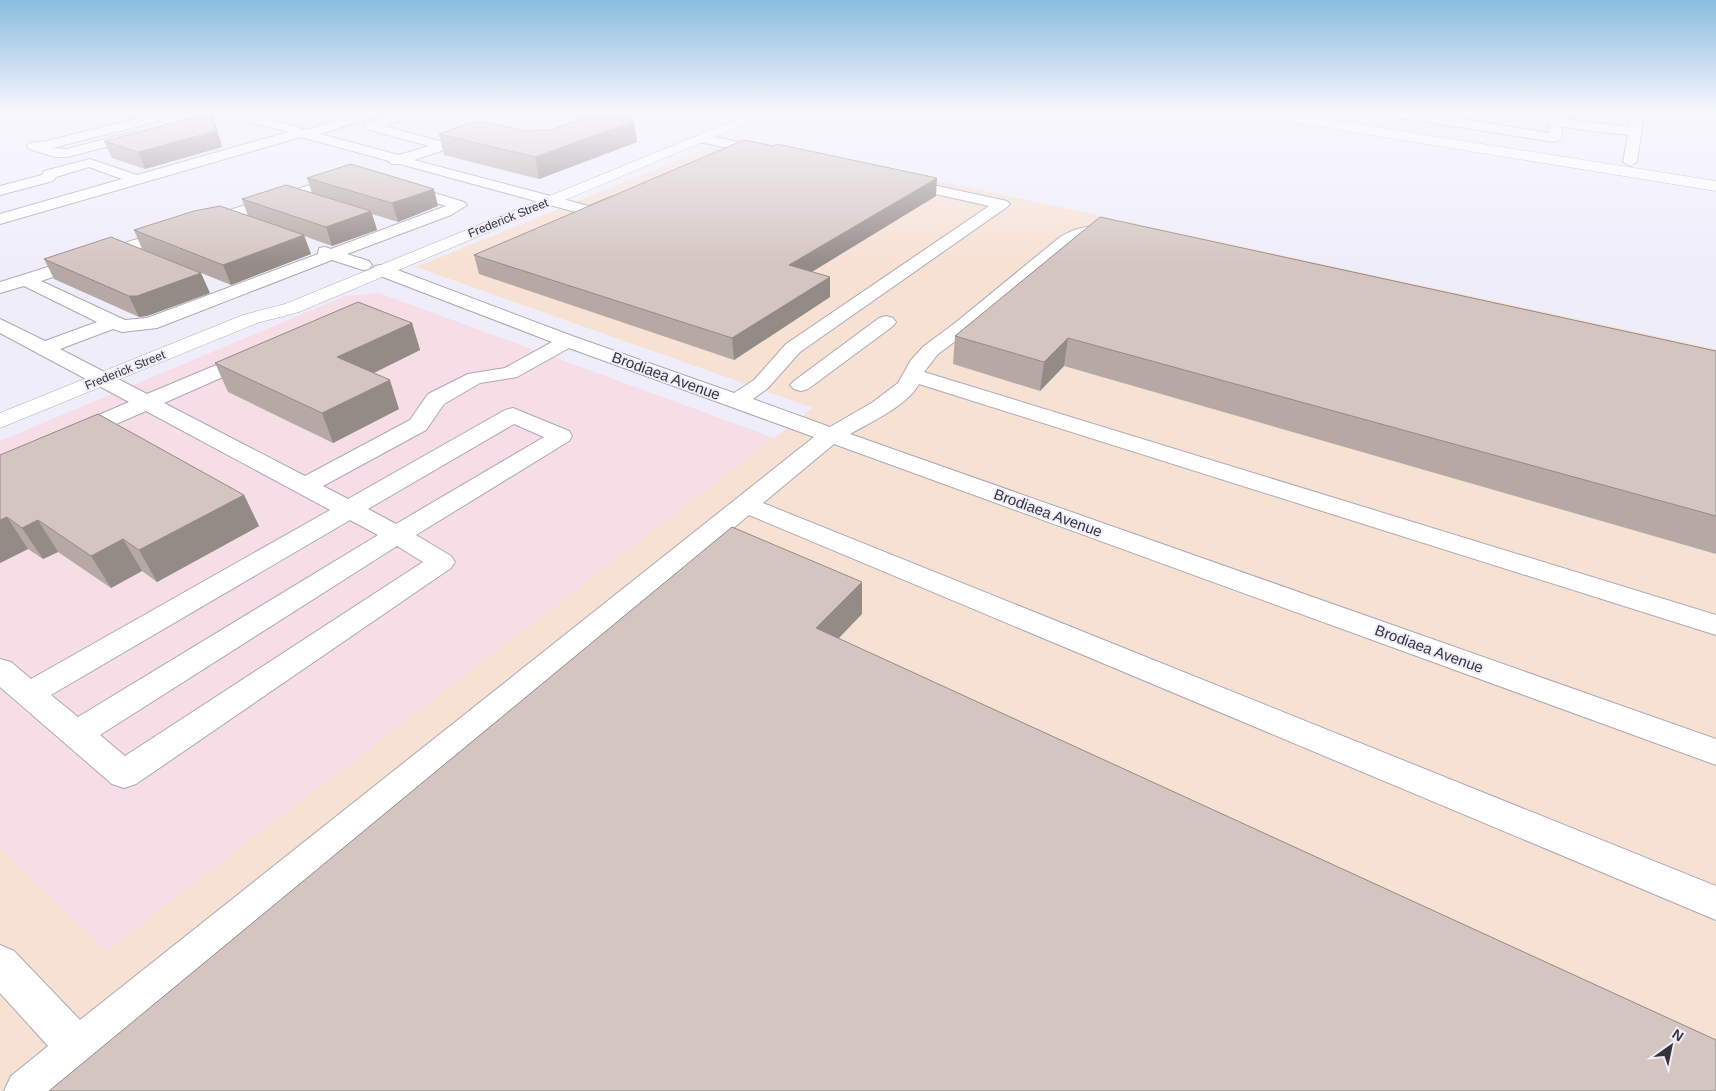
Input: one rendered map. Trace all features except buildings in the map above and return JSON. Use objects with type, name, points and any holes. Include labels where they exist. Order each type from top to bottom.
[{"type":"main road","name":"Frederick Street","points":[[0,421],[250,319],[292,308],[372,268],[544,198],[620,164]]},
{"type":"main road","name":"Frederick Street","points":[[544,198],[639,164]]},
{"type":"main road","points":[[1576,164],[1716,186]]},
{"type":"main road","points":[[1642,164],[1716,176]]},
{"type":"street","points":[[48,178],[49,174],[87,164]]},
{"type":"street","points":[[93,164],[137,180]]},
{"type":"street","points":[[0,219],[194,164]]},
{"type":"street","points":[[374,168],[387,164]]},
{"type":"street","points":[[415,164],[590,211]]},
{"type":"street","points":[[0,288],[197,224],[228,217],[357,174]]},
{"type":"street","points":[[0,190],[48,178],[71,186]]},
{"type":"street","points":[[736,401],[761,384],[793,348],[1002,204],[888,179]]},
{"type":"street","points":[[25,280],[122,326],[150,324],[446,212],[459,205],[384,183]]},
{"type":"street","points":[[564,222],[634,192]]},
{"type":"street","points":[[291,196],[318,204]]},
{"type":"street","points":[[228,217],[254,226]]},
{"type":"street","points":[[373,221],[400,229]]},
{"type":"street","points":[[26,1091],[831,435],[881,407],[907,386],[918,364],[931,350],[962,327],[1066,240],[1076,234],[1098,230],[1132,235]]},
{"type":"street","name":"Brodiaea Avenue","points":[[306,245],[568,341],[1716,752]]},
{"type":"street","points":[[122,248],[149,260]]},
{"type":"street","points":[[213,285],[232,293]]},
{"type":"street","points":[[44,348],[114,322]]},
{"type":"street","points":[[801,385],[886,322]]},
{"type":"street","points":[[0,325],[397,534],[442,562],[124,774],[0,670]]},
{"type":"street","points":[[305,486],[418,425],[436,399],[475,378],[510,373],[568,341]]},
{"type":"street","points":[[61,440],[274,348]]},
{"type":"street","points":[[793,348],[834,361]]},
{"type":"street","points":[[912,375],[1716,625]]},
{"type":"street","points":[[29,694],[513,415],[561,436],[397,534],[76,734]]},
{"type":"street","points":[[746,505],[1716,903]]},
{"type":"street","points":[[0,964],[78,1048]]},
{"type":"shaded area","points":[[669,164],[860,164],[1716,349],[1716,1091],[0,1091],[0,848],[106,951],[813,408],[416,267]]},
{"type":"shaded area","points":[[379,293],[774,438],[106,951],[0,848],[0,441],[345,296]]}]
